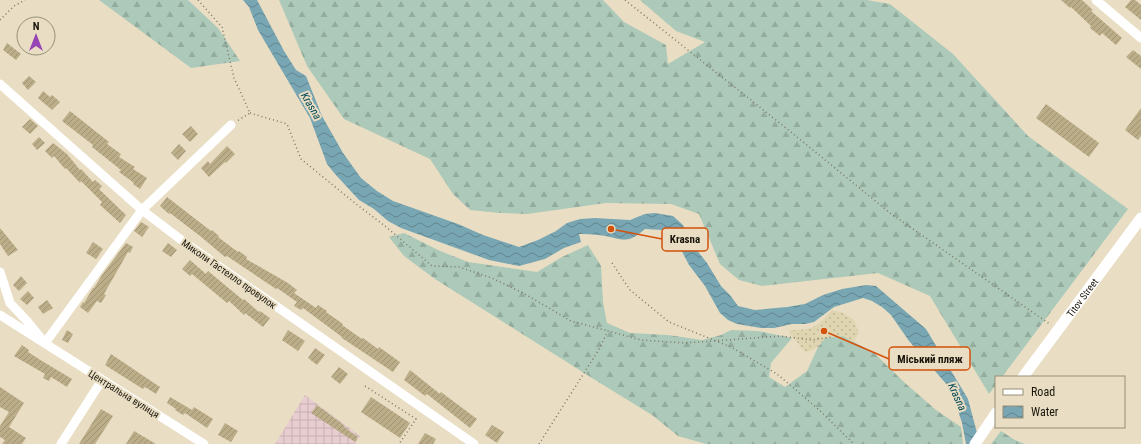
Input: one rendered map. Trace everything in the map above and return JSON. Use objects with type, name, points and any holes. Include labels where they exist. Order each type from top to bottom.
[{"type":"street","points":[[1096,0],[1141,38]]},
{"type":"street","name":"Миколи Гастелло провулок","points":[[0,84],[142,210],[184,242],[474,444]]},
{"type":"street","points":[[45,343],[142,210],[231,125]]},
{"type":"street","name":"Titov Street","points":[[1024,376],[1141,218]]},
{"type":"street","name":"Центральна вулиця","points":[[0,272],[10,303],[45,343]]},
{"type":"street","name":"Центральна вулиця","points":[[0,315],[204,444]]},
{"type":"street","points":[[61,444],[102,380]]},
{"type":"street","points":[[975,444],[995,414]]},
{"type":"path","points":[[0,20],[14,6],[25,0]]},
{"type":"path","points":[[198,0],[222,27],[234,78],[250,113]]},
{"type":"path","points":[[625,0],[890,213],[1058,330]]},
{"type":"path","points":[[231,125],[250,113],[288,124],[301,159],[385,226],[432,266],[459,267],[492,278],[525,294],[571,321],[642,340],[685,343],[781,336],[812,340],[832,337]]},
{"type":"path","points":[[612,263],[630,290],[669,322],[731,347],[777,374],[817,408],[854,444]]},
{"type":"path","points":[[539,444],[598,351],[608,331]]},
{"type":"path","points":[[365,386],[416,419],[399,444]]},
{"type":"shaded area","points":[[305,395],[360,436],[355,444],[275,444]]},
{"type":"green space","points":[[99,0],[188,0],[218,28],[240,61],[191,68]]},
{"type":"green space","points":[[279,0],[603,0],[624,22],[666,45],[668,64],[705,42],[676,31],[640,0],[867,0],[890,4],[953,54],[1028,136],[1128,209],[1003,376],[995,376],[995,386],[989,394],[930,296],[878,273],[762,286],[739,280],[720,264],[699,214],[671,204],[606,203],[527,214],[470,210],[453,194],[430,159],[344,119],[307,66]]},
{"type":"green space","points":[[404,233],[438,250],[468,262],[537,272],[562,257],[588,245],[601,266],[603,302],[607,323],[630,333],[668,335],[702,340],[721,335],[731,330],[758,331],[792,338],[771,363],[769,377],[785,387],[807,371],[818,347],[825,338],[843,336],[874,353],[936,410],[961,427],[963,444],[706,444],[678,436],[652,415],[435,279],[404,256],[389,237]]},
{"type":"green space","points":[[1001,431],[1015,440],[1025,444],[991,444]]},
{"type":"sand","points":[[832,310],[843,313],[854,320],[859,333],[853,342],[843,336],[825,338],[818,347],[807,352],[792,336],[789,330],[814,327]]},
{"type":"water","points":[[243,0],[257,0],[284,51],[296,70],[306,76],[322,116],[343,153],[361,178],[377,191],[393,201],[519,247],[556,231],[567,223],[580,219],[595,218],[630,220],[645,214],[655,213],[673,216],[683,225],[688,239],[707,263],[721,286],[738,306],[755,310],[805,304],[823,295],[842,289],[866,285],[876,286],[926,329],[968,399],[980,444],[966,444],[962,423],[948,386],[909,341],[891,315],[872,301],[863,298],[834,307],[814,322],[792,324],[774,328],[761,328],[737,324],[728,320],[720,313],[705,286],[689,265],[674,236],[662,230],[645,229],[632,238],[623,240],[606,236],[579,234],[581,242],[564,248],[545,259],[519,266],[489,260],[401,228],[388,221],[374,209],[359,200],[327,164],[310,118],[258,30],[249,7]]},
{"type":"building","points":[[1061,0],[1082,0],[1093,10],[1091,11],[1122,38],[1116,45],[1102,33],[1100,36],[1090,28],[1091,26],[1071,7],[1070,8]]},
{"type":"building","points":[[1131,0],[1135,0],[1141,5],[1141,20],[1125,7]]},
{"type":"building","points":[[7,43],[16,50],[16,56],[19,56],[16,60],[3,50]]},
{"type":"building","points":[[1133,50],[1141,56],[1141,69],[1126,57]]},
{"type":"building","points":[[29,76],[36,82],[28,90],[22,83]]},
{"type":"building","points":[[43,91],[50,97],[52,95],[60,102],[52,110],[38,98]]},
{"type":"building","points":[[1046,104],[1099,143],[1089,157],[1036,118]]},
{"type":"building","points":[[1141,108],[1141,136],[1138,140],[1125,130]]},
{"type":"building","points":[[70,111],[109,142],[107,144],[121,154],[119,157],[135,167],[133,169],[147,178],[140,189],[119,172],[121,170],[92,147],[93,145],[62,121]]},
{"type":"building","points":[[30,119],[38,126],[30,134],[22,127]]},
{"type":"building","points":[[191,126],[198,134],[190,142],[182,134]]},
{"type":"building","points":[[39,137],[45,143],[37,150],[32,144]]},
{"type":"building","points":[[53,143],[67,154],[80,170],[81,169],[93,182],[95,180],[102,186],[99,189],[126,215],[120,223],[100,205],[102,202],[81,181],[80,183],[54,156],[52,158],[45,151]]},
{"type":"building","points":[[179,144],[186,151],[178,160],[171,153]]},
{"type":"building","points":[[227,146],[235,154],[209,177],[201,168],[208,161],[210,164]]},
{"type":"building","points":[[167,197],[211,231],[212,230],[219,236],[218,237],[238,252],[239,251],[247,257],[246,259],[288,283],[297,290],[294,293],[316,308],[318,305],[362,339],[363,338],[378,349],[379,347],[400,362],[393,372],[342,338],[303,308],[301,310],[294,306],[297,302],[227,256],[225,257],[200,236],[170,213],[169,214],[160,206]]},
{"type":"building","points":[[141,222],[149,227],[142,237],[134,231]]},
{"type":"building","points":[[0,228],[18,250],[8,256],[0,244]]},
{"type":"building","points":[[93,242],[103,249],[96,259],[86,253]]},
{"type":"building","points":[[126,243],[133,247],[130,253],[128,252],[104,294],[106,295],[101,303],[97,301],[88,313],[80,307]]},
{"type":"building","points":[[168,243],[177,250],[171,257],[162,251]]},
{"type":"building","points":[[190,260],[206,274],[208,271],[243,300],[244,299],[259,312],[260,311],[270,318],[263,327],[245,313],[244,315],[229,301],[227,303],[192,274],[190,276],[182,269]]},
{"type":"building","points":[[21,276],[27,283],[19,291],[13,285]]},
{"type":"building","points":[[28,291],[34,298],[27,305],[20,299]]},
{"type":"building","points":[[47,300],[53,308],[43,314],[38,307]]},
{"type":"building","points":[[67,330],[73,334],[68,343],[62,340]]},
{"type":"building","points":[[288,330],[305,341],[298,351],[282,340]]},
{"type":"building","points":[[22,345],[29,350],[28,352],[72,379],[67,387],[51,377],[49,381],[43,378],[45,374],[14,356]]},
{"type":"building","points":[[315,348],[325,355],[317,365],[308,358]]},
{"type":"building","points":[[111,354],[160,387],[156,394],[145,387],[143,389],[105,365]]},
{"type":"building","points":[[339,367],[348,374],[340,384],[331,377]]},
{"type":"building","points":[[410,370],[440,394],[441,392],[477,419],[470,428],[427,394],[425,396],[404,380]]},
{"type":"building","points":[[0,387],[24,403],[9,427],[26,438],[22,444],[2,444],[5,440],[0,437],[0,426],[9,412],[0,407]]},
{"type":"building","points":[[170,397],[192,410],[194,407],[213,419],[207,428],[185,413],[183,415],[175,410],[176,409],[167,403]]},
{"type":"building","points":[[371,397],[410,423],[400,438],[361,412]]},
{"type":"building","points":[[317,405],[358,437],[355,442],[311,413]]},
{"type":"building","points":[[101,409],[113,416],[95,444],[79,444]]},
{"type":"building","points":[[225,423],[238,431],[231,442],[218,435]]},
{"type":"building","points":[[492,425],[504,432],[497,443],[485,435]]},
{"type":"building","points":[[134,431],[156,444],[126,444]]},
{"type":"building","points":[[425,433],[436,439],[433,444],[418,444]]},
{"type":"place","name":"Krasna","points":[[611,229]]},
{"type":"place","name":"Міський пляж","points":[[824,331]]}]
